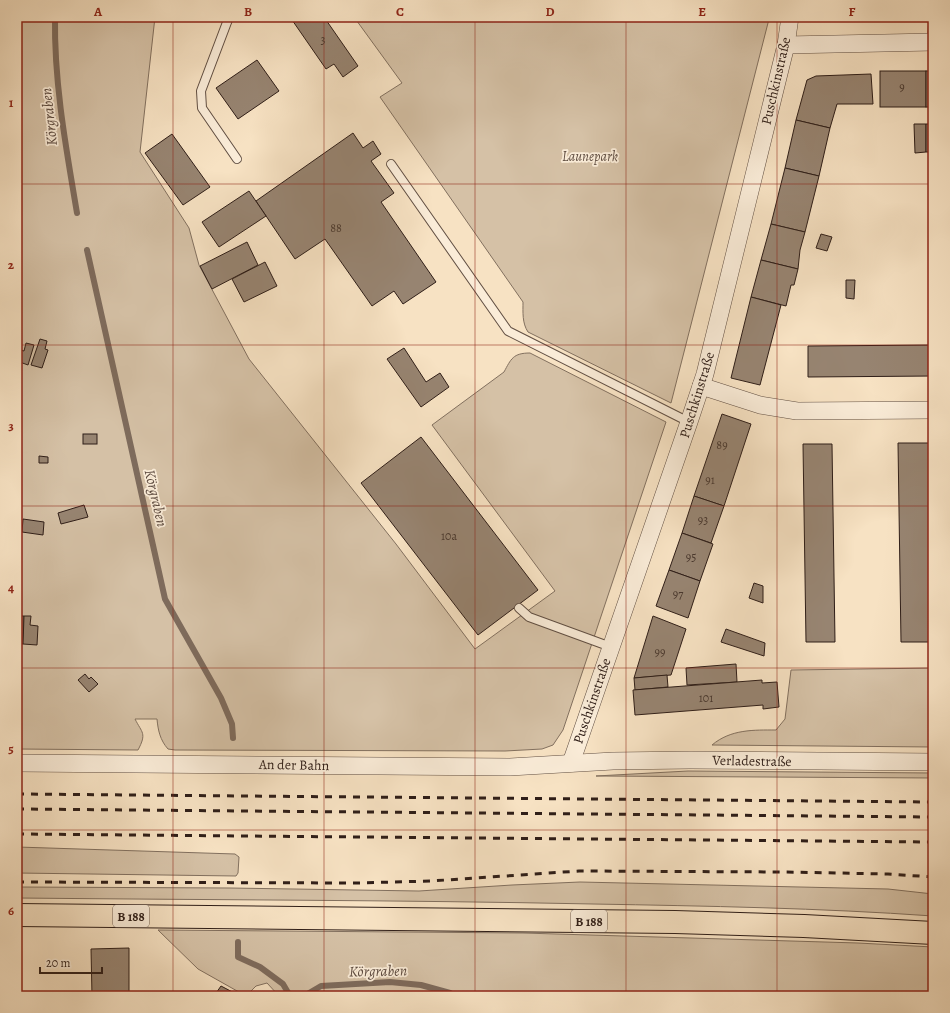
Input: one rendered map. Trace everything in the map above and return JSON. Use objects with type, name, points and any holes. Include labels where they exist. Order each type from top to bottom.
[{"type":"main road","name":"B 188","points":[[17,915],[675,922],[804,926],[933,933]]},
{"type":"street","name":"Puschkinstraße","points":[[571,763],[701,386],[786,45],[790,17]]},
{"type":"street","points":[[786,45],[933,42]]},
{"type":"street","points":[[701,386],[760,405],[797,411],[933,410]]},
{"type":"street","name":"Verladestraße","points":[[571,763],[690,760],[933,762]]},
{"type":"street","name":"An der Bahn","points":[[17,763],[510,767],[571,763]]},
{"type":"lane","points":[[229,17],[201,91],[202,108],[237,158]]},
{"type":"lane","points":[[933,25],[933,42]]},
{"type":"lane","points":[[391,164],[508,331],[689,422]]},
{"type":"lane","points":[[519,608],[528,617],[611,647]]},
{"type":"green space","points":[[17,17],[155,17],[140,152],[189,228],[199,265],[249,359],[396,544],[475,649],[555,591],[432,425],[504,372],[513,358],[524,353],[530,353],[666,422],[563,730],[553,745],[542,749],[505,751],[175,750],[168,749],[163,742],[157,719],[135,719],[143,736],[138,750],[17,749]]},
{"type":"green space","name":"Launepark","points":[[354,17],[763,17],[769,19],[671,403],[528,332],[524,321],[523,302],[380,97],[402,83]]},
{"type":"green space","points":[[933,668],[933,747],[712,745],[735,733],[776,730],[785,719],[791,670]]},
{"type":"green space","points":[[688,771],[933,773],[933,778],[596,776]]},
{"type":"green space","points":[[17,847],[235,854],[239,857],[238,873],[236,876],[17,873]]},
{"type":"green space","points":[[580,882],[888,889],[933,894],[933,916],[806,909],[678,906],[449,902],[17,898],[17,887],[419,891]]},
{"type":"green space","points":[[158,930],[523,933],[858,943],[933,947],[933,996],[279,996],[267,983],[256,986],[246,996],[198,969]]},
{"type":"building","points":[[290,17],[324,17],[358,66],[343,77],[334,64],[326,69]]},
{"type":"building","points":[[836,17],[851,17],[851,20],[836,20]]},
{"type":"building","points":[[257,60],[279,91],[238,119],[216,88]]},
{"type":"building","points":[[880,71],[926,71],[926,107],[880,107]]},
{"type":"building","points":[[926,71],[933,71],[933,107],[926,107]]},
{"type":"building","points":[[871,74],[873,104],[837,104],[830,128],[796,120],[807,80],[816,76]]},
{"type":"building","points":[[796,120],[830,128],[819,176],[785,168]]},
{"type":"building","points":[[914,124],[926,124],[926,152],[915,153]]},
{"type":"building","points":[[926,124],[933,124],[933,142],[931,142],[931,152],[926,152]]},
{"type":"building","points":[[353,133],[363,148],[373,141],[381,154],[371,161],[394,193],[381,202],[436,282],[403,304],[394,291],[372,306],[325,239],[295,259],[256,201]]},
{"type":"building","points":[[172,134],[210,187],[183,205],[145,153]]},
{"type":"building","points":[[785,168],[819,176],[805,232],[771,224]]},
{"type":"building","points":[[249,191],[266,216],[219,247],[202,222]]},
{"type":"building","points":[[771,224],[805,232],[800,250],[798,269],[761,260]]},
{"type":"building","points":[[821,234],[832,237],[827,251],[816,248]]},
{"type":"building","points":[[247,242],[258,265],[212,289],[200,266]]},
{"type":"building","points":[[761,260],[798,269],[794,285],[791,285],[786,306],[751,297]]},
{"type":"building","points":[[265,262],[277,286],[244,302],[232,279]]},
{"type":"building","points":[[846,280],[855,280],[854,299],[846,298]]},
{"type":"building","points":[[751,297],[781,305],[760,385],[731,378]]},
{"type":"building","points":[[40,339],[47,341],[45,349],[48,350],[42,368],[31,365]]},
{"type":"building","points":[[26,343],[34,345],[28,365],[17,361],[17,349],[24,351]]},
{"type":"building","points":[[933,345],[933,376],[808,377],[808,346]]},
{"type":"building","points":[[404,348],[426,382],[440,373],[449,387],[421,407],[387,359]]},
{"type":"building","points":[[722,414],[751,424],[724,506],[694,496]]},
{"type":"building","points":[[83,434],[97,434],[97,444],[83,444]]},
{"type":"building","points":[[421,437],[538,590],[478,635],[361,483]]},
{"type":"building","points":[[898,443],[930,443],[932,642],[901,642]]},
{"type":"building","points":[[803,444],[832,444],[835,642],[806,642]]},
{"type":"building","points":[[39,456],[48,457],[48,463],[39,463]]},
{"type":"building","points":[[17,492],[19,492],[18,504],[17,504]]},
{"type":"building","points":[[694,496],[724,506],[711,543],[682,533]]},
{"type":"building","points":[[84,505],[88,517],[61,524],[58,513]]},
{"type":"building","points":[[23,519],[44,522],[43,535],[22,532]]},
{"type":"building","points":[[682,533],[713,544],[700,581],[669,570]]},
{"type":"building","points":[[669,570],[700,581],[688,618],[656,606]]},
{"type":"building","points":[[754,583],[763,586],[763,603],[749,598]]},
{"type":"building","points":[[18,616],[24,616],[23,644],[17,644]]},
{"type":"building","points":[[24,616],[31,616],[30,625],[38,626],[37,645],[23,644]]},
{"type":"building","points":[[653,616],[686,629],[671,675],[634,678]]},
{"type":"building","points":[[726,629],[765,643],[764,656],[721,642]]},
{"type":"building","points":[[736,664],[737,682],[687,685],[686,668]]},
{"type":"building","points":[[85,674],[89,679],[91,677],[98,684],[89,692],[78,680]]},
{"type":"building","points":[[667,675],[668,687],[635,690],[634,678]]},
{"type":"building","points":[[762,680],[762,683],[777,682],[779,707],[763,709],[763,705],[635,715],[633,690]]},
{"type":"building","points":[[129,948],[129,996],[92,996],[91,949]]},
{"type":"building","points":[[221,986],[240,996],[214,996]]},
{"type":"waterway","name":"Körgraben","points":[[55,17],[56,66],[65,140],[77,213]]},
{"type":"waterway","name":"Körgraben","points":[[87,250],[165,599],[221,698],[232,724],[233,738]]},
{"type":"waterway","name":"Körgraben","points":[[238,942],[238,957],[260,967],[283,984],[290,996]]},
{"type":"waterway","name":"Körgraben","points":[[304,996],[321,986],[390,982],[421,985],[450,993],[454,996]]},
{"type":"railway","points":[[17,794],[933,802]]},
{"type":"railway","points":[[17,809],[933,817]]},
{"type":"railway","points":[[17,834],[933,842]]},
{"type":"railway","points":[[17,882],[358,883],[431,881],[579,871],[787,872],[888,874],[933,877]]}]
